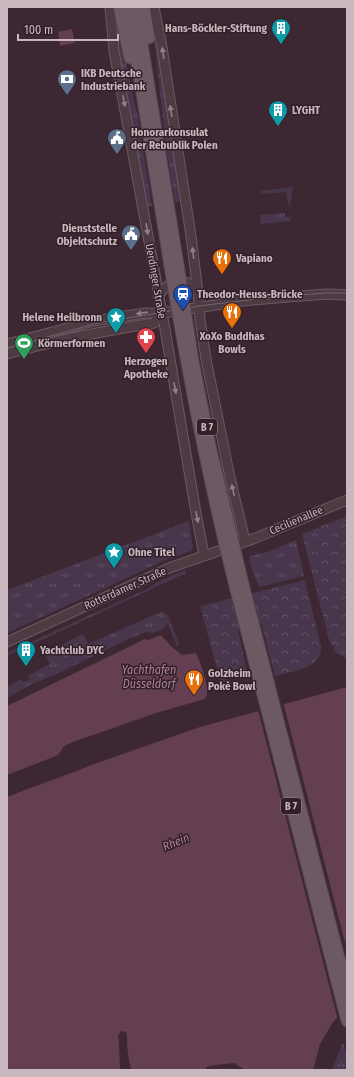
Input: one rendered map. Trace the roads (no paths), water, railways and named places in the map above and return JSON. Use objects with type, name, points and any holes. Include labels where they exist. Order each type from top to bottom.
[{"type":"main road","points":[[119,7],[124,35],[137,87],[144,106]]},
{"type":"main road","name":"B 7","points":[[128,7],[144,106],[174,266],[240,589],[347,1021]]},
{"type":"main road","name":"B 7","points":[[136,7],[174,266]]},
{"type":"main road","points":[[144,7],[151,57],[149,88]]},
{"type":"main road","name":"B 7","points":[[240,589],[347,989]]},
{"type":"street","name":"Uerdinger Straße","points":[[110,7],[114,51],[129,127],[204,555]]},
{"type":"street","points":[[154,7],[162,47],[198,292],[206,359],[245,542]]},
{"type":"street","points":[[158,296],[167,285],[180,281],[189,284],[198,292]]},
{"type":"street","points":[[7,344],[94,321],[149,312],[162,313],[242,301],[276,298],[326,294],[347,295]]},
{"type":"street","points":[[7,354],[96,332],[154,323],[162,313]]},
{"type":"street","points":[[171,363],[183,369],[202,365],[206,359]]},
{"type":"street","name":"Cecilienallee","points":[[245,542],[347,500]]},
{"type":"street","name":"Rotterdamer Straße","points":[[7,642],[145,578],[204,555],[245,542]]},
{"type":"water","points":[[72,29],[75,43],[60,46],[58,32]]},
{"type":"water","name":"Yachthafen Düsseldorf","points":[[161,635],[182,655],[196,653],[206,683],[207,695],[205,699],[156,713],[73,742],[64,746],[56,756],[7,775],[7,706],[145,639],[148,640]]},
{"type":"water","name":"Rhein","points":[[347,687],[347,939],[345,941],[347,947],[347,1008],[333,1022],[320,1044],[313,1070],[245,1070],[234,1063],[206,1067],[207,1070],[132,1070],[128,1056],[127,1033],[121,1031],[118,1036],[120,1070],[7,1070],[7,797],[94,764],[200,727]]},
{"type":"tram line","points":[[7,348],[98,323],[199,306],[281,296],[347,293]]},
{"type":"place","name":"Hans-Böckler-Stiftung","points":[[281,45]]},
{"type":"place","name":"IKB Deutsche Industriebank","points":[[67,96]]},
{"type":"place","name":"LYGHT","points":[[278,127]]},
{"type":"place","name":"Honorarkonsulat der Rebublik Polen","points":[[117,155]]},
{"type":"place","name":"Dienststelle Objektschutz","points":[[131,251]]},
{"type":"place","name":"Vapiano","points":[[222,275]]},
{"type":"place","name":"Theodor-Heuss-Brücke","points":[[183,311]]},
{"type":"place","name":"XoXo Buddhas Bowls","points":[[232,329]]},
{"type":"place","name":"Helene Heilbronn","points":[[116,334]]},
{"type":"place","name":"Herzogen Apotheke","points":[[146,354]]},
{"type":"place","name":"Körmerformen","points":[[24,360]]},
{"type":"place","name":"Ohne Titel","points":[[114,569]]},
{"type":"place","name":"Yachtclub DYC","points":[[26,667]]},
{"type":"place","name":"Golzheim Pokè Bowl","points":[[194,696]]}]
